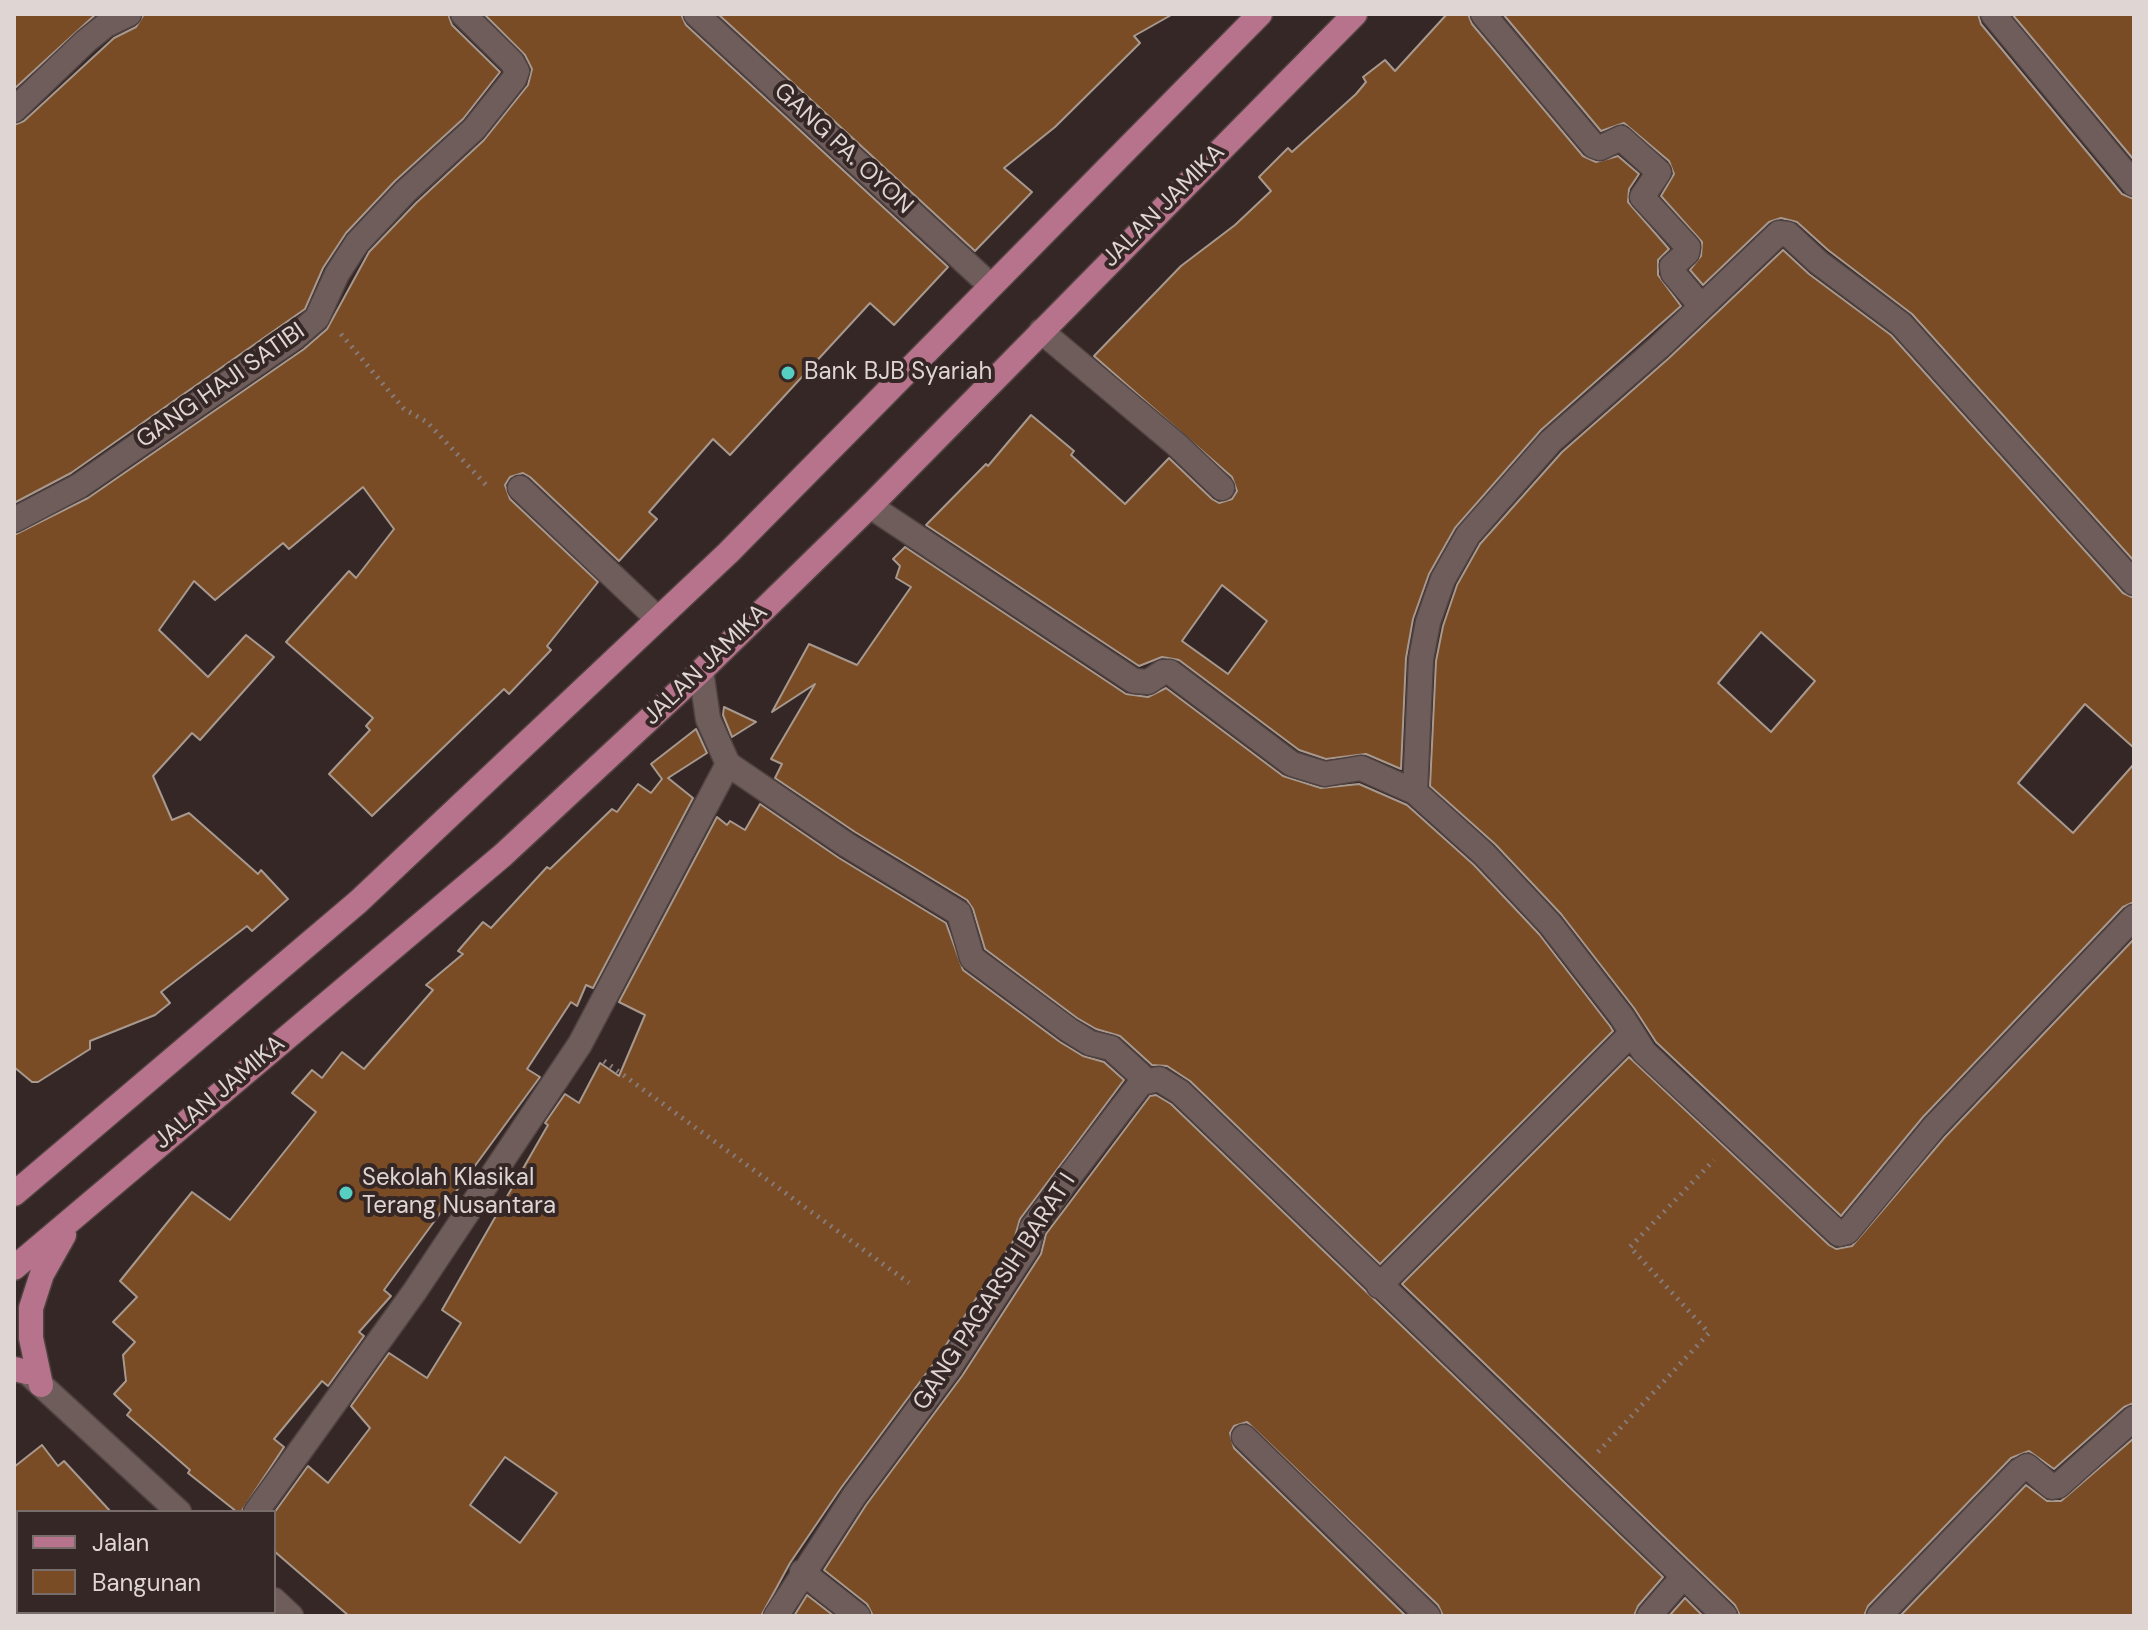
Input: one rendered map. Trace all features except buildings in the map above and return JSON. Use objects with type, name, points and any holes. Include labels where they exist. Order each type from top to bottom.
[{"type":"main road","points":[[14,1194],[358,902],[728,553],[1260,14]]},
{"type":"main road","name":"JALAN JAMIKA","points":[[14,1268],[503,855],[701,671],[870,506],[1355,14]]},
{"type":"main road","points":[[14,1184],[43,1168]]},
{"type":"main road","points":[[24,1371],[31,1338],[34,1296],[48,1261],[81,1210]]},
{"type":"street","points":[[14,110],[86,41],[106,25],[129,14]]},
{"type":"street","name":"GANG HAJI SATIBI","points":[[14,520],[79,486],[295,337],[322,310],[337,274],[357,243],[405,192],[474,129],[517,71],[512,62],[463,14]]},
{"type":"street","name":"GANG PA. OYON","points":[[696,14],[990,285]]},
{"type":"street","points":[[1483,14],[1594,146],[1600,148],[1621,138],[1659,172],[1642,197],[1688,247],[1687,253],[1672,266],[1673,273],[1701,306]]},
{"type":"street","points":[[1993,14],[2134,184]]},
{"type":"street","points":[[1415,792],[1421,659],[1428,622],[1443,579],[1468,535],[1551,441],[1659,347],[1779,233],[1788,234],[1917,340],[2013,452],[2134,583]]},
{"type":"street","points":[[1041,331],[1177,445],[1222,488]]},
{"type":"street","points":[[509,492],[658,619]]},
{"type":"street","points":[[870,506],[1134,681],[1143,684],[1163,672],[1170,672],[1292,764],[1325,774],[1361,768],[1415,792],[1484,854],[1550,924],[1644,1052],[1833,1232],[1847,1232],[1934,1127],[2134,917]]},
{"type":"street","points":[[701,671],[708,719],[728,764],[847,845],[959,913],[972,958],[1069,1030],[1090,1043],[1111,1048],[1146,1080],[1159,1079],[1180,1092],[1575,1476],[1725,1616]]},
{"type":"street","points":[[257,1510],[415,1291],[580,1044],[728,764]]},
{"type":"street","points":[[1379,1286],[1632,1033]]},
{"type":"street","name":"GANG PAGARSIH BARAT I","points":[[776,1616],[802,1572],[949,1368],[1028,1246],[1032,1228],[1146,1080]]},
{"type":"street","points":[[24,1371],[177,1510]]},
{"type":"street","points":[[1879,1616],[2019,1471],[2027,1466],[2052,1487],[2058,1486],[2134,1418]]},
{"type":"street","points":[[1244,1437],[1428,1616]]},
{"type":"street","points":[[802,1572],[858,1616]]},
{"type":"street","points":[[1649,1616],[1682,1578]]},
{"type":"street","points":[[276,1602],[291,1616]]},
{"type":"path","points":[[322,310],[404,409],[427,422],[463,463],[509,492]]},
{"type":"path","points":[[580,1044],[909,1283]]},
{"type":"path","points":[[1575,1476],[1709,1333],[1630,1247],[1736,1139]]},
{"type":"place","name":"Bank BJB Syariah","points":[[788,373]]},
{"type":"place","name":"Sekolah Klasikal Terang Nusantara","points":[[346,1193]]}]
